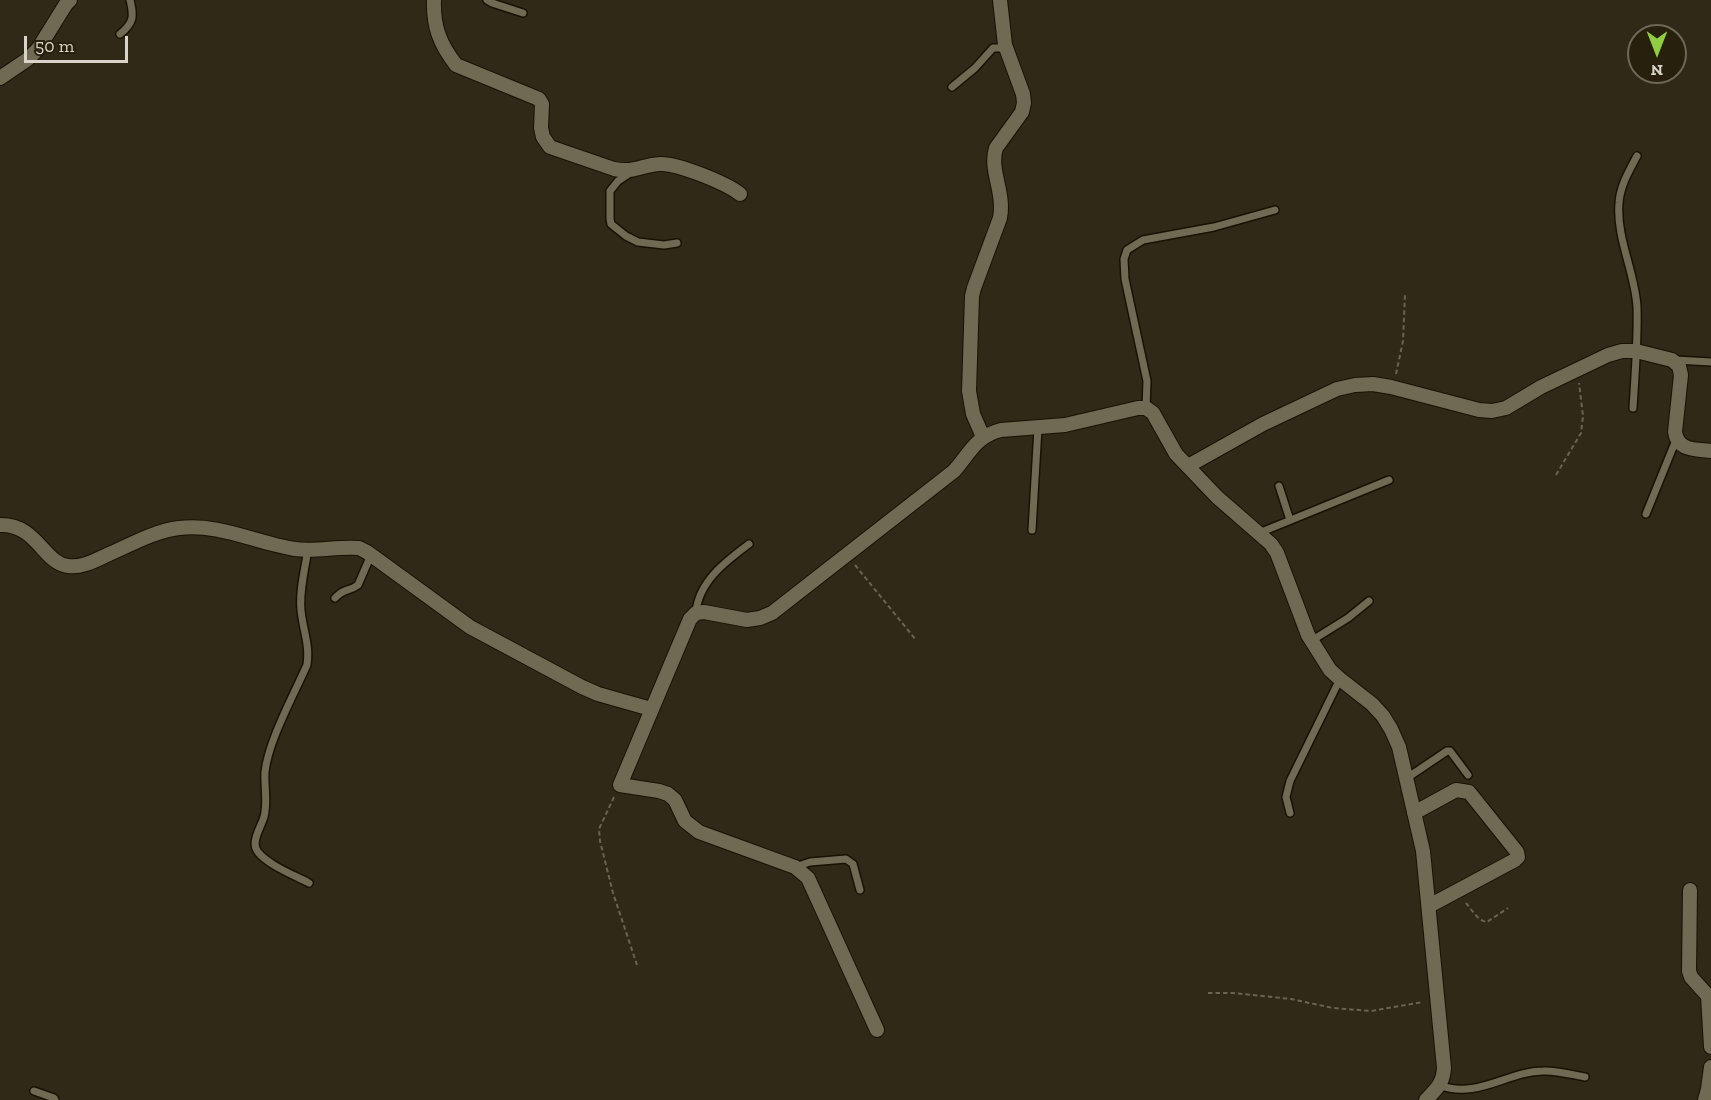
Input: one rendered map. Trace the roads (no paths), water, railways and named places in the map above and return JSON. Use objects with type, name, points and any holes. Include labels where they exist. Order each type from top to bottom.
[{"type":"street","points":[[0,78],[28,59],[38,49],[70,0]]},
{"type":"street","points":[[434,0],[433,15],[440,41],[452,60],[456,65],[539,99],[542,104],[543,137],[550,147],[614,169],[632,171],[658,164],[669,164],[717,182],[740,194]]},
{"type":"street","points":[[983,437],[973,414],[969,397],[972,296],[1002,208],[993,162],[994,155],[996,148],[1022,112],[1024,103],[1023,94],[1006,48],[1000,0]]},
{"type":"street","points":[[1188,466],[1263,424],[1337,389],[1373,384],[1479,410],[1492,411],[1506,408],[1541,387],[1608,355],[1622,351],[1635,351],[1672,360],[1679,366],[1681,375],[1676,440],[1682,446],[1711,451]]},
{"type":"street","points":[[877,1030],[808,878],[795,867],[699,832],[685,821],[675,800],[668,794],[620,785],[690,619],[696,613],[704,612],[747,620],[772,613],[954,471],[976,442],[992,432],[1065,425],[1146,408],[1153,413],[1171,446],[1188,466],[1217,497],[1259,533],[1277,553],[1303,625],[1311,640],[1330,670],[1372,704],[1383,716],[1399,747],[1423,851],[1444,1068],[1440,1085],[1426,1100]]},
{"type":"street","points":[[0,525],[17,527],[27,532],[58,563],[66,566],[86,564],[161,531],[178,528],[210,528],[294,549],[359,548],[470,627],[582,687],[651,710]]},
{"type":"street","points":[[1414,813],[1456,790],[1465,790],[1474,796],[1517,852],[1518,857],[1428,906]]},
{"type":"street","points":[[1690,890],[1689,971],[1691,977],[1708,996],[1711,1047]]},
{"type":"street","points":[[1705,1100],[1711,1067]]},
{"type":"lane","points":[[120,34],[129,27],[132,21],[130,0]]},
{"type":"lane","points":[[487,0],[523,13]]},
{"type":"lane","points":[[952,87],[975,68],[993,48],[1006,48]]},
{"type":"lane","points":[[1633,408],[1637,308],[1634,285],[1620,232],[1619,202],[1625,177],[1637,156]]},
{"type":"lane","points":[[632,171],[610,191],[611,224],[638,242],[664,245],[677,243]]},
{"type":"lane","points":[[1146,408],[1147,381],[1125,279],[1124,259],[1127,250],[1143,240],[1214,227],[1275,210]]},
{"type":"lane","points":[[1672,360],[1711,362]]},
{"type":"lane","points":[[1032,530],[1038,428]]},
{"type":"lane","points":[[1647,514],[1676,440]]},
{"type":"lane","points":[[1259,533],[1389,480]]},
{"type":"lane","points":[[1279,486],[1290,520]]},
{"type":"lane","points":[[696,613],[698,600],[715,572],[749,544]]},
{"type":"lane","points":[[308,549],[301,606],[309,652],[307,665],[273,743],[265,772],[267,798],[258,829],[256,848],[271,862],[309,883]]},
{"type":"lane","points":[[336,598],[345,589],[355,588],[358,585],[371,555]]},
{"type":"lane","points":[[1311,640],[1348,618],[1369,601]]},
{"type":"lane","points":[[1290,813],[1286,796],[1290,781],[1340,679]]},
{"type":"lane","points":[[1406,778],[1447,751],[1450,751],[1468,775]]},
{"type":"lane","points":[[795,867],[810,862],[846,859],[853,864],[860,890]]},
{"type":"lane","points":[[1440,1085],[1450,1090],[1468,1091],[1545,1070],[1585,1077]]},
{"type":"lane","points":[[34,1091],[55,1100]]}]
